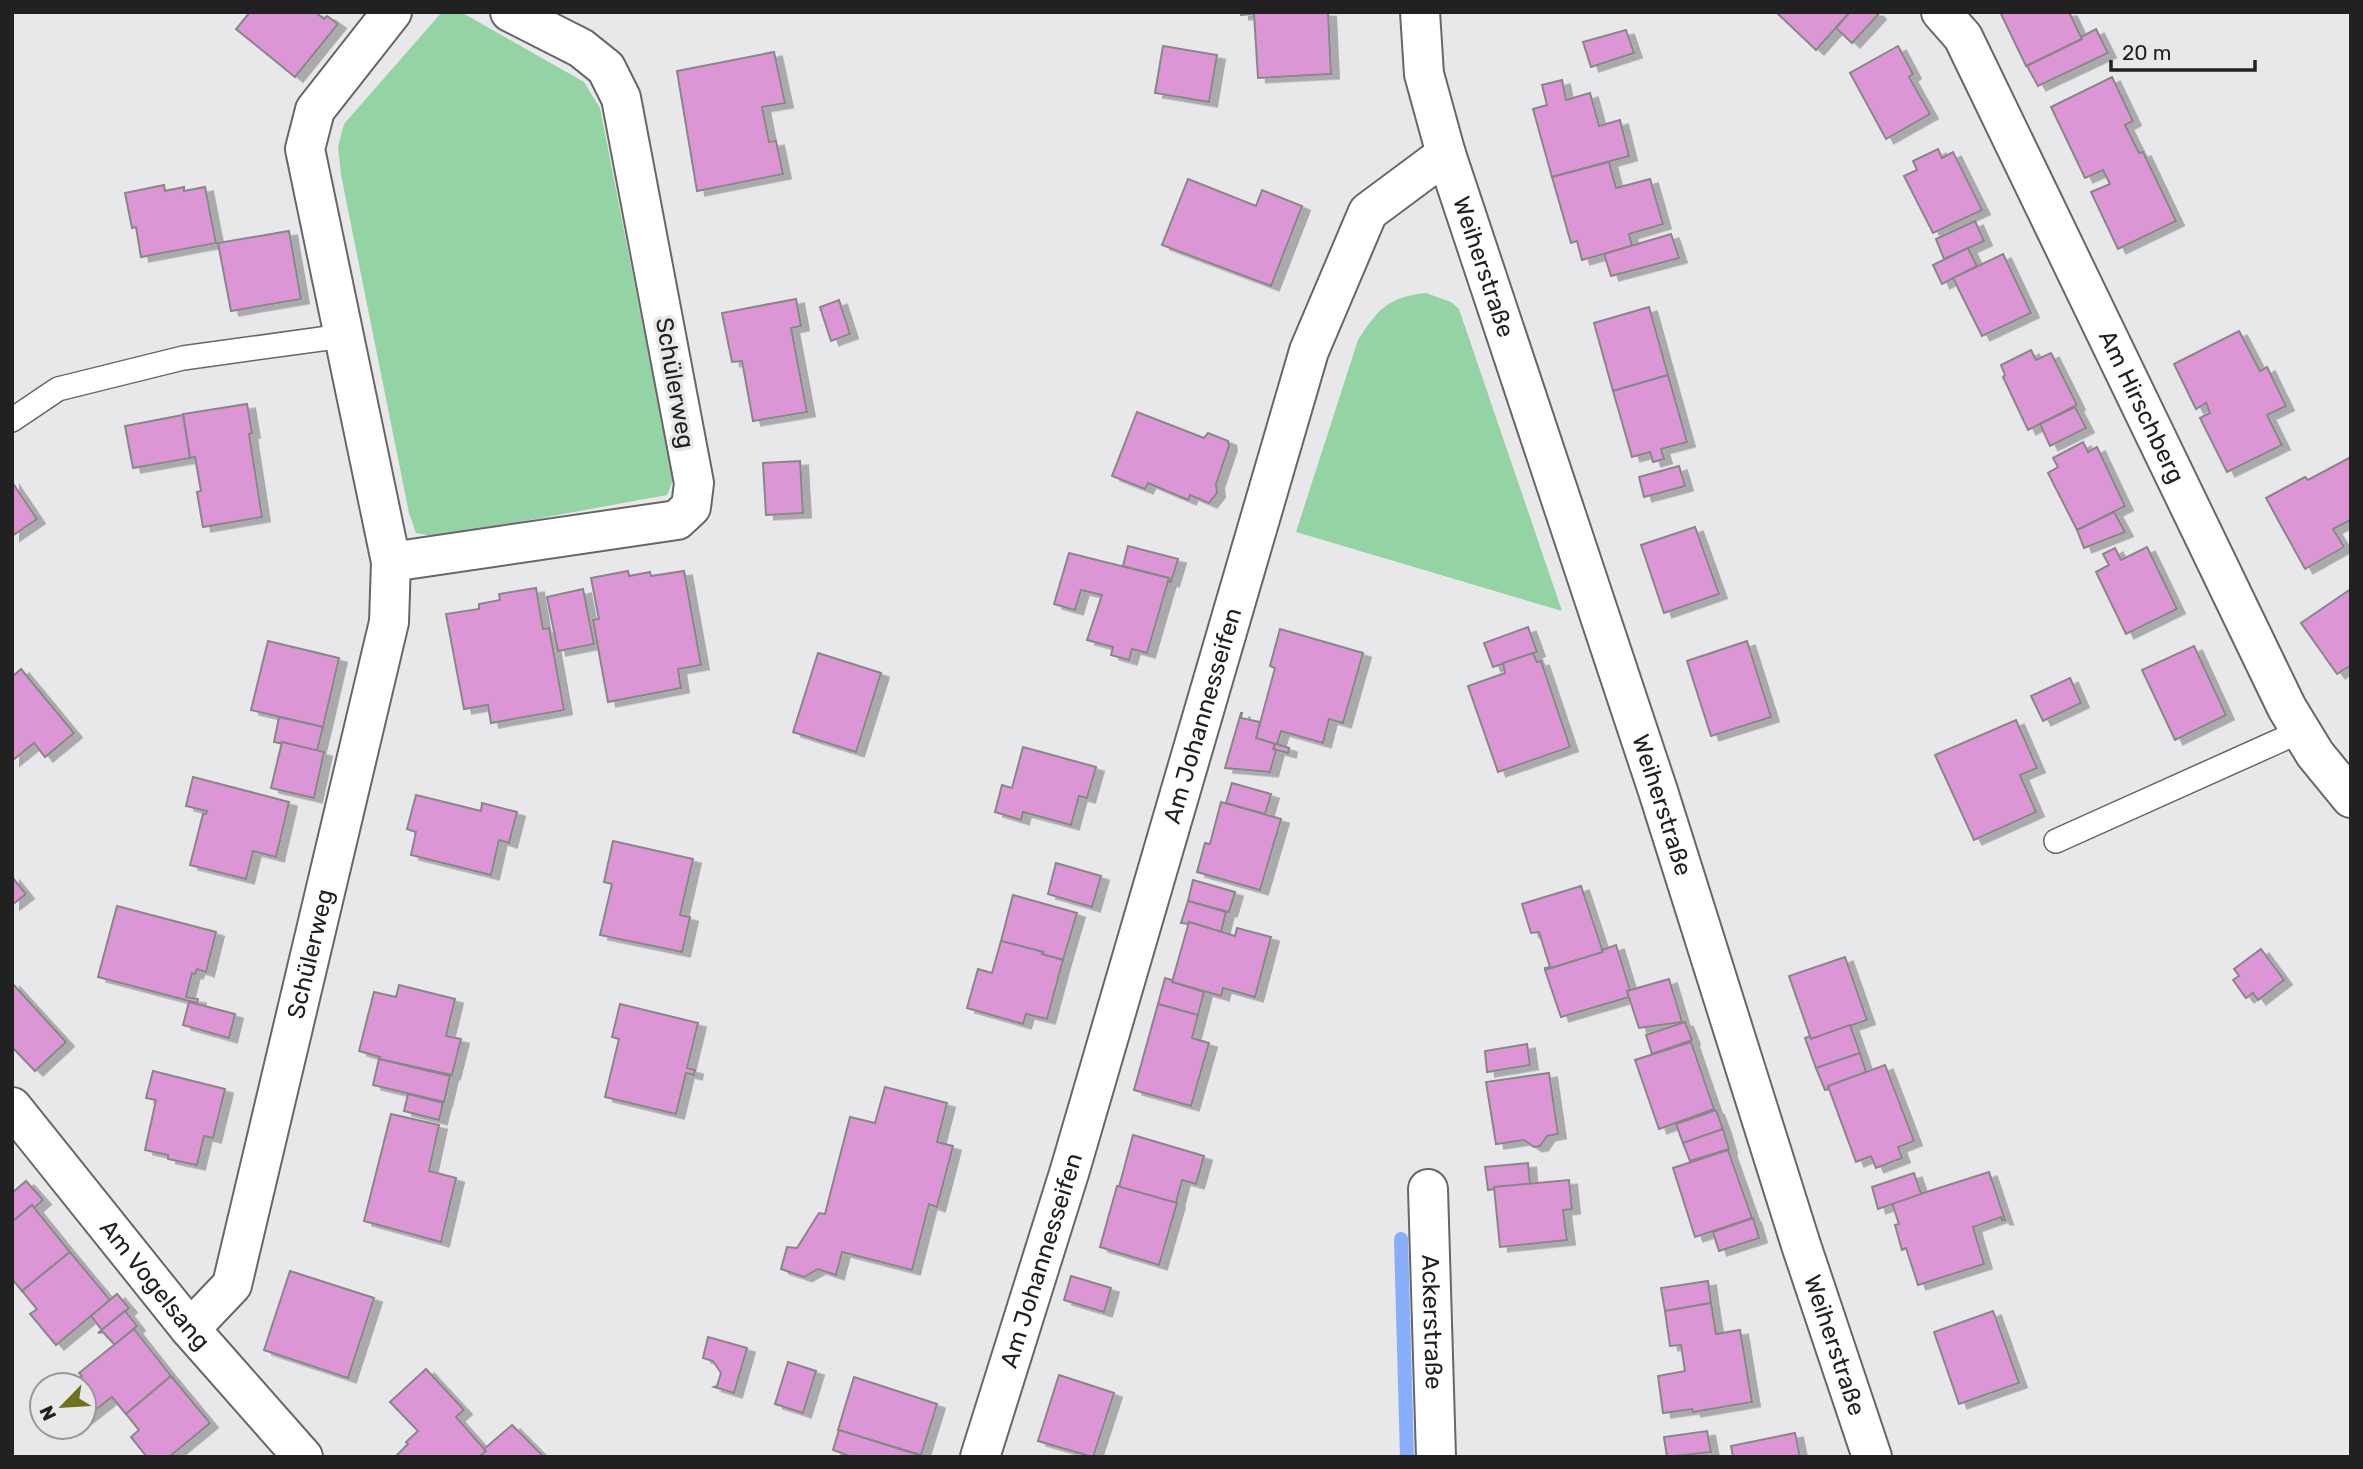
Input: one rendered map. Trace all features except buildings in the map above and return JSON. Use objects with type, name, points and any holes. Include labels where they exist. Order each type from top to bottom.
[{"type":"street","name":"Schülerweg","points":[[190,1329],[232,1285],[389,622],[391,562],[305,149],[315,110],[392,12]]},
{"type":"street","name":"Schülerweg","points":[[391,562],[677,520],[691,507],[694,483],[621,98],[606,68],[581,48],[510,12]]},
{"type":"street","points":[[1420,12],[1424,74],[1447,154]]},
{"type":"street","name":"Am Hirschberg","points":[[1941,12],[1963,37],[2287,708],[2315,754],[2351,798]]},
{"type":"street","name":"Am Johannesseifen","points":[[980,1457],[1070,1170],[1310,351],[1368,212],[1447,154]]},
{"type":"street","name":"Weiherstraße","points":[[1447,154],[1658,791],[1801,1245],[1872,1457]]},
{"type":"street","name":"Am Vogelsang","points":[[12,1107],[190,1329],[303,1457]]},
{"type":"street","name":"Ackerstraße","points":[[1428,1189],[1436,1457]]},
{"type":"lane","points":[[12,420],[58,388],[183,358],[343,336]]},
{"type":"lane","points":[[2056,841],[2301,731]]},
{"type":"green space","points":[[442,12],[461,12],[584,82],[600,108],[673,480],[667,495],[437,537],[416,533],[409,513],[341,175],[338,147],[344,124]]},
{"type":"green space","points":[[1426,293],[1451,302],[1459,309],[1562,611],[1296,532],[1358,340],[1385,306],[1402,298]]},
{"type":"waterway","points":[[1401,1239],[1407,1457]]}]
